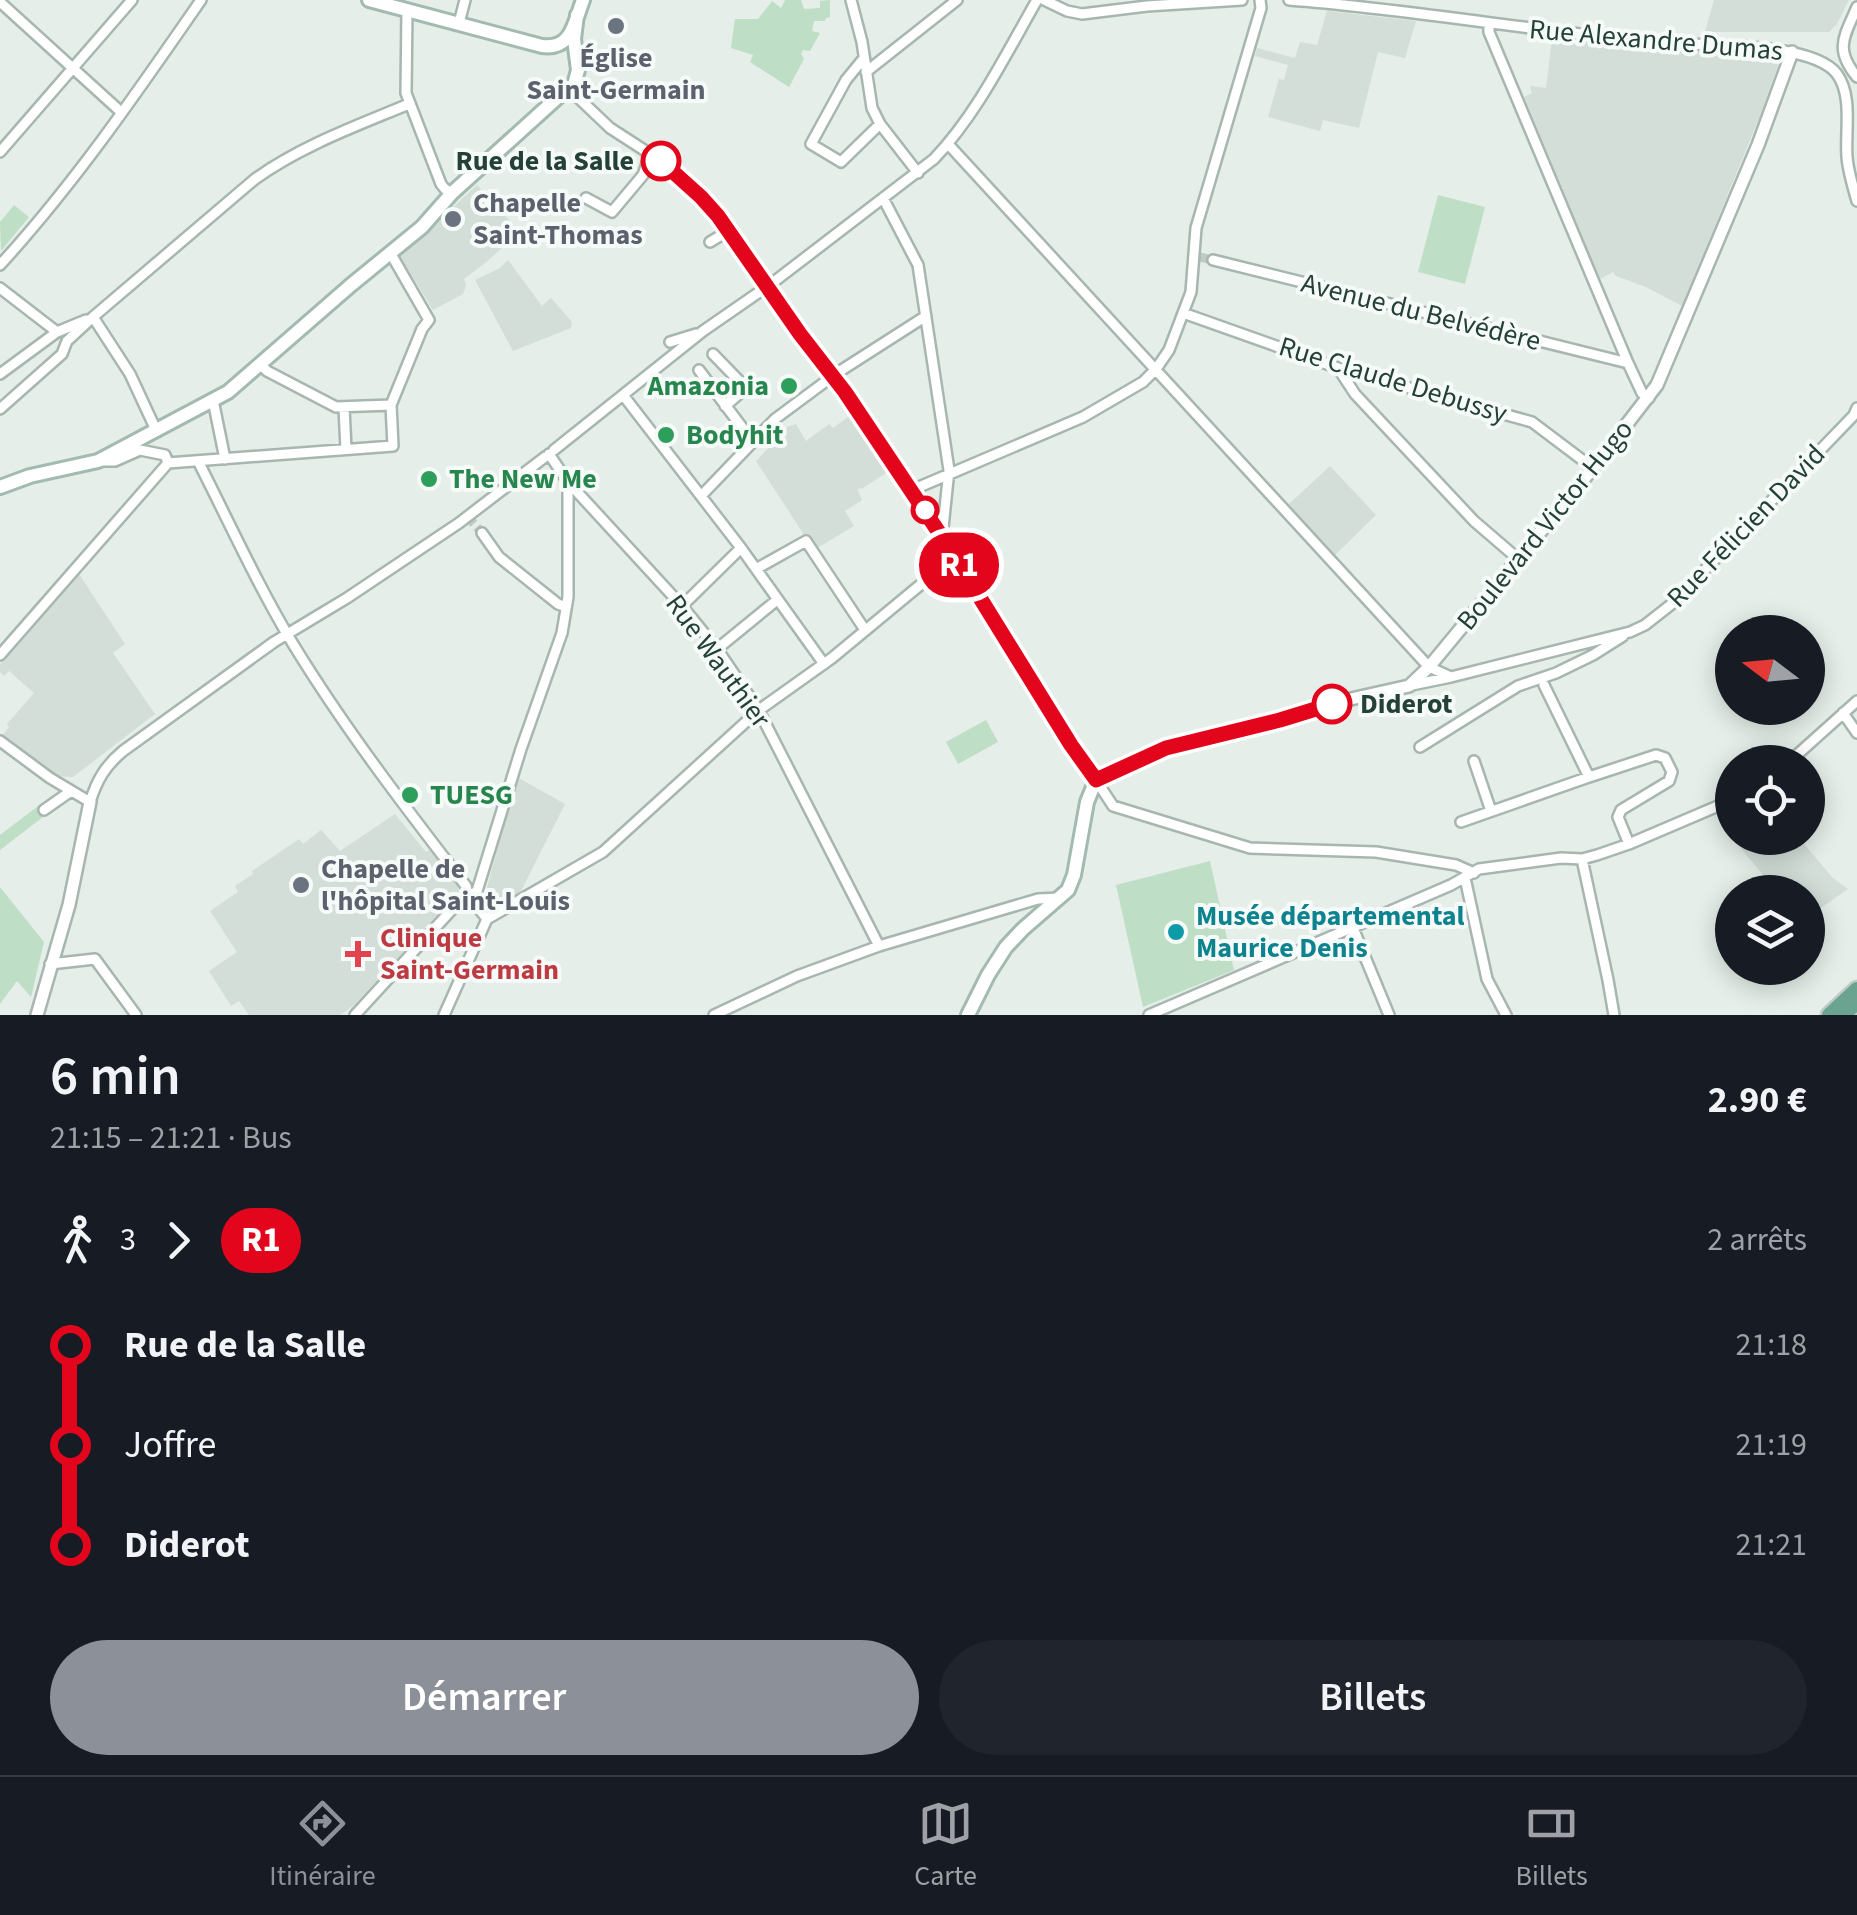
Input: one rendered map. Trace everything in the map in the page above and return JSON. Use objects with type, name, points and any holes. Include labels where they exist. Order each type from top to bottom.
[{"type":"main road","points":[[0,487],[98,461],[228,392],[351,285],[380,252],[392,248],[569,82],[570,65],[553,53],[374,0]]},
{"type":"main road","points":[[553,53],[566,40],[583,0]]},
{"type":"main road","points":[[569,82],[574,85],[577,79],[575,21]]},
{"type":"main road","points":[[954,557],[1096,780],[1087,802],[1068,890],[1006,947],[968,1015]]},
{"type":"main road","points":[[1829,1015],[1857,989]]},
{"type":"main road","points":[[1842,1015],[1857,1003]]},
{"type":"street","points":[[0,152],[132,0]]},
{"type":"street","points":[[0,265],[39,222],[201,0]]},
{"type":"street","points":[[459,23],[465,0]]},
{"type":"street","points":[[851,0],[872,108],[918,173]]},
{"type":"street","points":[[866,72],[957,0]]},
{"type":"street","points":[[36,1015],[68,905],[90,802],[107,764],[185,704],[459,524],[704,332],[918,173],[948,144],[1041,0],[1082,14],[1242,0]]},
{"type":"street","points":[[912,490],[1083,417],[1143,382],[1156,369],[1169,350],[1191,292],[1197,256],[1196,228],[1261,8],[1260,0]]},
{"type":"street","name":"Rue Alexandre Dumas","points":[[1289,0],[1356,5],[1605,38],[1792,52],[1835,71],[1844,89],[1846,134]]},
{"type":"street","points":[[0,2],[122,112]]},
{"type":"street","points":[[1857,7],[1843,39],[1843,54],[1857,77]]},
{"type":"street","points":[[407,9],[406,94],[441,184],[452,193]]},
{"type":"street","points":[[1489,24],[1489,32],[1628,363],[1642,393],[1649,398]]},
{"type":"street","name":"Boulevard Victor Hugo","points":[[1410,686],[1658,384],[1758,145],[1792,52]]},
{"type":"street","points":[[864,58],[846,80],[811,144],[841,162],[880,124]]},
{"type":"street","points":[[444,1015],[487,920],[604,852],[759,710],[824,664],[954,557],[834,376],[728,230],[701,197],[661,161],[610,128],[569,82]]},
{"type":"street","points":[[0,408],[62,354],[66,341],[93,316],[273,166],[349,128],[409,104]]},
{"type":"street","points":[[1857,129],[1846,134],[1847,162],[1857,201]]},
{"type":"street","points":[[948,144],[1429,667],[1451,677]]},
{"type":"street","points":[[586,198],[612,212],[642,176],[650,155]]},
{"type":"street","points":[[883,198],[918,265],[949,470],[942,537]]},
{"type":"street","points":[[710,242],[728,230]]},
{"type":"street","points":[[98,461],[115,461],[140,450],[167,459],[198,461],[393,446],[392,405],[422,330],[430,320],[392,248]]},
{"type":"street","name":"Avenue du Belvédère","points":[[1213,260],[1628,363]]},
{"type":"street","points":[[0,288],[57,332]]},
{"type":"street","name":"Rue Claude Debussy","points":[[1183,312],[1338,368],[1532,422],[1592,468]]},
{"type":"street","points":[[0,374],[57,332],[93,316]]},
{"type":"street","points":[[93,316],[130,374],[156,430]]},
{"type":"street","points":[[701,496],[775,419],[926,316]]},
{"type":"street","points":[[670,342],[704,332]]},
{"type":"street","points":[[712,354],[746,388],[725,406]]},
{"type":"street","points":[[261,364],[267,371],[336,407],[392,405]]},
{"type":"street","points":[[1338,368],[1355,394],[1447,493],[1517,558]]},
{"type":"street","points":[[700,370],[753,442]]},
{"type":"street","points":[[623,396],[741,548],[824,664]]},
{"type":"street","points":[[213,400],[225,459]]},
{"type":"street","points":[[344,408],[346,449]]},
{"type":"street","name":"Rue Félicien David","points":[[1410,686],[1630,632],[1644,625],[1673,603],[1857,408]]},
{"type":"street","name":"Rue Wauthier","points":[[550,454],[568,482],[682,606],[759,710],[879,946]]},
{"type":"street","points":[[0,654],[167,459]]},
{"type":"street","points":[[198,461],[288,634],[356,742],[466,886],[468,895],[487,920]]},
{"type":"street","points":[[355,1015],[457,904],[477,891],[524,739],[558,648],[566,608],[568,482]]},
{"type":"street","points":[[482,534],[499,557],[566,608]]},
{"type":"street","points":[[756,570],[806,541],[866,630]]},
{"type":"street","points":[[682,606],[741,548]]},
{"type":"street","points":[[717,649],[777,600]]},
{"type":"street","points":[[1420,747],[1518,686],[1581,661],[1630,632]]},
{"type":"street","points":[[1544,685],[1589,777]]},
{"type":"street","points":[[1410,686],[1166,748],[1096,780],[1113,806],[1250,848],[1376,852],[1456,865],[1470,875],[1487,979],[1506,1015]]},
{"type":"street","points":[[1808,745],[1857,701]]},
{"type":"street","points":[[1843,714],[1857,734]]},
{"type":"street","points":[[0,741],[90,802]]},
{"type":"street","points":[[1460,822],[1656,755],[1665,758],[1672,772],[1669,781],[1621,810],[1618,816],[1629,844]]},
{"type":"street","points":[[1474,762],[1490,812]]},
{"type":"street","points":[[44,810],[71,791]]},
{"type":"street","points":[[1149,1015],[1354,928],[1480,869],[1562,858],[1582,860],[1715,807]]},
{"type":"street","points":[[1582,860],[1614,1015]]},
{"type":"street","points":[[714,1015],[797,976],[879,946],[1038,899],[1059,898]]},
{"type":"street","points":[[1354,928],[1389,1015]]},
{"type":"street","points":[[50,964],[96,959],[136,1015]]},
{"type":"shaded area","points":[[1714,0],[1849,0],[1829,32],[1705,32]]},
{"type":"shaded area","points":[[1327,11],[1416,21],[1405,58],[1378,52],[1359,128],[1323,120],[1320,131],[1268,117],[1279,79],[1284,80],[1288,65],[1255,56],[1257,48],[1295,58],[1300,42],[1317,45]]},
{"type":"shaded area","points":[[1552,39],[1781,56],[1682,306],[1613,272],[1600,279],[1524,97],[1532,93],[1530,86],[1546,88]]},
{"type":"shaded area","points":[[477,185],[520,232],[464,279],[463,294],[433,310],[400,256]]},
{"type":"shaded area","points":[[508,260],[542,306],[551,298],[572,322],[571,328],[513,351],[475,280]]},
{"type":"shaded area","points":[[852,414],[889,471],[857,489],[862,500],[845,511],[854,526],[814,550],[756,461],[784,428],[796,424],[806,441],[829,424],[833,428]]},
{"type":"shaded area","points":[[1330,466],[1376,515],[1334,556],[1289,504]]},
{"type":"shaded area","points":[[79,574],[125,644],[113,653],[155,714],[73,777],[56,776],[3,735],[7,724],[34,693],[9,671],[4,676],[0,664]]},
{"type":"shaded area","points":[[517,777],[565,804],[522,889],[500,909],[485,895]]},
{"type":"shaded area","points":[[395,814],[426,852],[434,848],[461,884],[460,890],[354,1005],[340,1015],[249,1015],[239,1001],[231,1006],[209,971],[237,952],[210,911],[238,892],[235,886],[252,871],[299,839],[303,844],[321,830],[340,851]]},
{"type":"shaded area","points":[[1747,855],[1813,855],[1848,889],[1825,905],[1825,875],[1763,875]]},
{"type":"green space","points":[[785,0],[801,0],[804,9],[820,8],[820,1],[830,0],[830,17],[814,21],[812,31],[820,33],[810,51],[803,50],[804,59],[789,87],[750,62],[753,55],[731,48],[735,19],[758,19],[772,1],[781,8]]},
{"type":"green space","points":[[1438,195],[1485,207],[1465,284],[1418,272]]},
{"type":"green space","points":[[14,205],[29,217],[1,251],[0,222]]},
{"type":"green space","points":[[986,720],[998,742],[958,764],[946,742]]},
{"type":"green space","points":[[42,803],[47,814],[0,850],[0,835]]},
{"type":"green space","name":"Musée départemental Maurice Denis","points":[[1210,861],[1234,970],[1143,1007],[1116,885]]},
{"type":"green space","points":[[0,887],[44,942],[31,997],[17,981],[0,1004]]},
{"type":"tunnel","points":[[1200,257],[1213,260]]},
{"type":"tunnel","points":[[468,517],[482,533]]},
{"type":"bus line","name":"R1","points":[[661,161],[718,216],[831,372],[912,490],[1096,780],[1166,748],[1332,704]]},
{"type":"place","name":"Église Saint-Germain","points":[[616,26]]},
{"type":"place","name":"Rue de la Salle","points":[[661,161]]},
{"type":"place","name":"Chapelle Saint-Thomas","points":[[453,219]]},
{"type":"place","name":"Amazonia","points":[[789,386]]},
{"type":"place","name":"Bodyhit","points":[[666,435]]},
{"type":"place","name":"The New Me","points":[[429,479]]},
{"type":"place","name":"Diderot","points":[[1332,704]]},
{"type":"place","name":"TUESG","points":[[410,795]]},
{"type":"place","name":"Chapelle de l'hôpital Saint-Louis","points":[[301,885]]},
{"type":"place","name":"Musée départemental Maurice Denis","points":[[1176,932]]},
{"type":"place","name":"Clinique Saint-Germain","points":[[358,954]]}]
